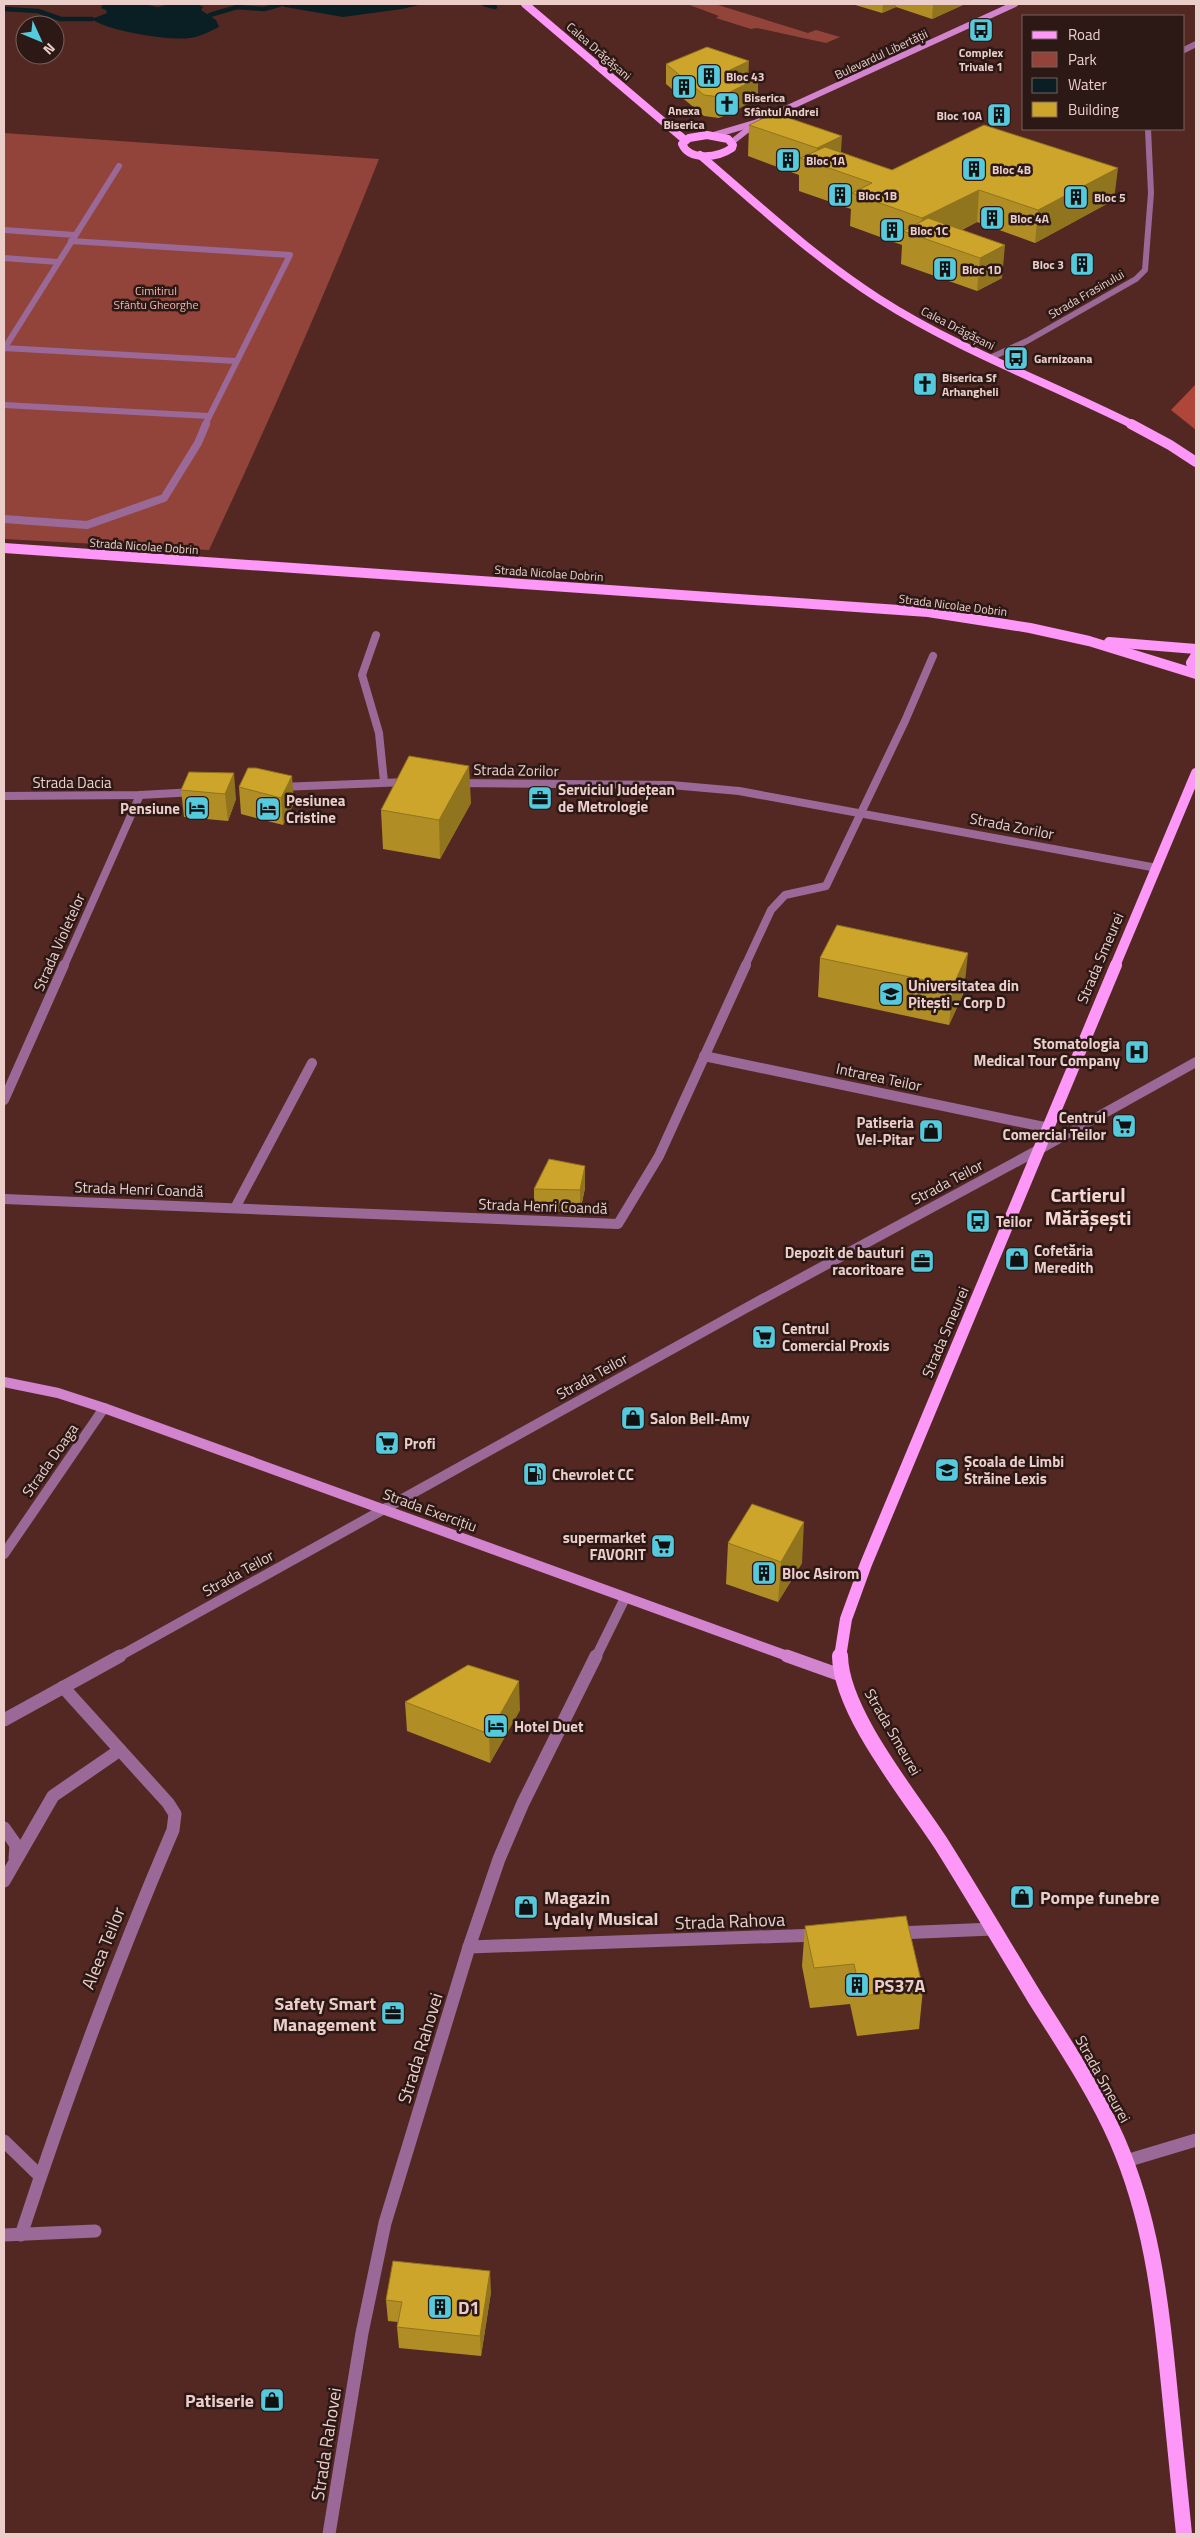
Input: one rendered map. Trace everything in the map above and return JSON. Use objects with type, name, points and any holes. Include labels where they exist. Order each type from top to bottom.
[{"type":"main road","name":"Calea Drăgășani","points":[[525,4],[685,140],[682,147],[700,155],[863,290],[911,318],[990,358],[1142,429],[1196,462]]},
{"type":"main road","name":"Bulevardul Libertății","points":[[714,135],[756,123],[1015,4]]},
{"type":"main road","name":"Calea Drăgășani","points":[[657,118],[700,135]]},
{"type":"main road","name":"Bulevardul Libertății","points":[[732,142],[756,123]]},
{"type":"main road","points":[[685,140],[700,135],[714,135],[732,142],[732,148],[723,154],[700,155]]},
{"type":"main road","points":[[723,154],[730,181]]},
{"type":"main road","name":"Strada Nicolae Dobrin","points":[[4,548],[928,612],[1030,628],[1089,641],[1196,673]]},
{"type":"main road","name":"Strada Nicolae Dobrin","points":[[1089,641],[1196,649]]},
{"type":"main road","points":[[1196,654],[1191,663],[1196,673]]},
{"type":"main road","name":"Strada Smeurei","points":[[1184,2534],[1158,2278],[1146,2218],[1126,2161],[1086,2081],[993,1929],[969,1886],[870,1734],[854,1705],[842,1676],[840,1644],[849,1611],[1196,773]]},
{"type":"main road","name":"Strada Exercițiu","points":[[4,1382],[58,1393],[104,1408],[842,1676]]},
{"type":"street","name":"Strada Frasinului","points":[[990,358],[1027,341],[1136,279],[1145,270],[1148,253],[1151,192],[1148,130]]},
{"type":"street","points":[[119,166],[4,348],[236,361]]},
{"type":"street","points":[[4,230],[73,238],[290,255],[209,416],[198,443],[164,498],[86,525],[4,519]]},
{"type":"street","points":[[4,258],[58,262]]},
{"type":"street","points":[[4,405],[209,416]]},
{"type":"street","points":[[376,635],[362,675],[379,733],[384,782]]},
{"type":"street","points":[[861,812],[905,721],[933,656]]},
{"type":"street","points":[[267,788],[413,782]]},
{"type":"street","name":"Strada Zorilor","points":[[443,782],[697,787],[739,791],[1157,868]]},
{"type":"street","points":[[140,795],[208,791]]},
{"type":"street","name":"Strada Dacia","points":[[4,796],[140,795]]},
{"type":"street","name":"Strada Violetelor","points":[[4,1100],[140,795]]},
{"type":"street","name":"Strada Henri Coandă","points":[[4,1199],[618,1224],[659,1156],[771,910],[785,895],[826,886],[861,812]]},
{"type":"street","name":"Intrarea Teilor","points":[[704,1056],[1048,1128]]},
{"type":"street","name":"Strada Teilor","points":[[4,1720],[746,1308],[1040,1149],[1196,1062]]},
{"type":"street","points":[[235,1208],[312,1063]]},
{"type":"street","name":"Strada Doaga","points":[[4,1554],[104,1408]]},
{"type":"street","name":"Strada Rahovei","points":[[329,2534],[362,2333],[386,2223],[469,1948],[499,1859],[523,1803],[625,1598]]},
{"type":"street","name":"Aleea Teilor","points":[[21,2235],[40,2176],[115,1967],[173,1830],[175,1814],[168,1803],[62,1687]]},
{"type":"street","points":[[4,1882],[14,1861],[53,1796],[62,1788],[120,1750]]},
{"type":"street","points":[[4,1828],[16,1845],[14,1861],[4,1868]]},
{"type":"street","points":[[884,1933],[993,1929]]},
{"type":"street","name":"Strada Rahova","points":[[469,1948],[835,1935]]},
{"type":"street","points":[[1126,2161],[1196,2140]]},
{"type":"street","points":[[4,2141],[40,2176]]},
{"type":"street","points":[[4,2235],[95,2231]]},
{"type":"green space","points":[[687,4],[715,4],[808,33],[816,30],[840,37],[826,43],[757,28],[751,29],[716,18],[719,16]]},
{"type":"green space","name":"Cimitirul Sfântu Gheorghe","points":[[4,133],[379,159],[297,356],[209,550],[4,539]]},
{"type":"shaded area","points":[[1196,384],[1196,430],[1171,410]]},
{"type":"water","points":[[103,4],[143,4],[158,7],[170,4],[197,4],[203,7],[201,10],[216,20],[219,27],[201,35],[181,39],[139,34],[111,27],[92,19],[107,13],[106,10],[101,8]]},
{"type":"water","points":[[280,4],[423,4],[402,9],[343,17],[285,7]]},
{"type":"building","points":[[707,47],[749,61],[730,70],[758,78],[720,97],[704,95],[666,64]]},
{"type":"building","points":[[774,113],[842,136],[817,148],[749,125]]},
{"type":"building","points":[[984,125],[1118,168],[1038,210],[979,190],[922,218],[852,193],[872,183],[800,158],[825,147],[892,170]]},
{"type":"building","points":[[928,218],[1005,245],[980,258],[903,231]]},
{"type":"building","points":[[409,756],[469,766],[439,820],[381,810]]},
{"type":"building","points":[[248,768],[292,776],[281,798],[239,787]]},
{"type":"building","points":[[189,772],[234,773],[225,794],[181,790]]},
{"type":"building","points":[[837,925],[968,953],[953,986],[820,958]]},
{"type":"building","points":[[549,1159],[585,1166],[580,1190],[534,1189]]},
{"type":"building","points":[[752,1504],[804,1522],[781,1562],[728,1543]]},
{"type":"building","points":[[468,1665],[519,1681],[489,1734],[405,1702]]},
{"type":"building","points":[[906,1916],[923,1989],[861,1996],[854,1964],[814,1968],[805,1926]]},
{"type":"building","name":"D1","points":[[393,2261],[490,2271],[480,2336],[397,2327],[402,2302],[386,2300]]},
{"type":"waterway","points":[[484,4],[495,7]]},
{"type":"waterway","points":[[210,15],[237,7],[264,9],[279,5]]},
{"type":"waterway","points":[[4,9],[38,11],[61,19],[92,19]]},
{"type":"place","name":"Complex Trivale 1","points":[[981,30]]},
{"type":"place","name":"Bloc 43","points":[[709,76]]},
{"type":"place","name":"Anexa Biserica","points":[[684,87]]},
{"type":"place","name":"Biserica Sfântul Andrei","points":[[727,104]]},
{"type":"place","name":"Bloc 10A","points":[[999,115]]},
{"type":"place","name":"Bloc 1A","points":[[788,160]]},
{"type":"place","name":"Bloc 4B","points":[[974,169]]},
{"type":"place","name":"Bloc 1B","points":[[840,195]]},
{"type":"place","name":"Bloc 5","points":[[1076,197]]},
{"type":"place","name":"Bloc 4A","points":[[992,218]]},
{"type":"place","name":"Bloc 1C","points":[[892,230]]},
{"type":"place","name":"Bloc 3","points":[[1082,264]]},
{"type":"place","name":"Bloc 1D","points":[[945,269]]},
{"type":"place","name":"Garnizoana","points":[[1016,358]]},
{"type":"place","name":"Biserica Sf Arhangheli","points":[[925,384]]},
{"type":"place","name":"Serviciul Județean de Metrologie","points":[[540,798]]},
{"type":"place","name":"Pensiune","points":[[197,808]]},
{"type":"place","name":"Pesiunea Cristine","points":[[268,809]]},
{"type":"place","name":"Universitatea din Pitești - Corp D","points":[[891,994]]},
{"type":"place","name":"Stomatologia Medical Tour Company","points":[[1137,1052]]},
{"type":"place","name":"Centrul Comercial Teilor","points":[[1124,1126]]},
{"type":"place","name":"Patiseria Vel-Pitar","points":[[931,1131]]},
{"type":"place","name":"Teilor","points":[[978,1221]]},
{"type":"place","name":"Cofetăria Meredith","points":[[1017,1259]]},
{"type":"place","name":"Depozit de bauturi racoritoare","points":[[922,1261]]},
{"type":"place","name":"Centrul Comercial Proxis","points":[[764,1337]]},
{"type":"place","name":"Salon Bell-Amy","points":[[633,1418]]},
{"type":"place","name":"Profi","points":[[387,1443]]},
{"type":"place","name":"Școala de Limbi Străine Lexis","points":[[947,1470]]},
{"type":"place","name":"Chevrolet CC","points":[[535,1474]]},
{"type":"place","name":"supermarket FAVORIT","points":[[663,1546]]},
{"type":"place","name":"Bloc Asirom","points":[[764,1573]]},
{"type":"place","name":"Hotel Duet","points":[[496,1726]]},
{"type":"place","name":"Pompe funebre","points":[[1022,1897]]},
{"type":"place","name":"Magazin Lydaly Musical","points":[[526,1907]]},
{"type":"place","name":"PS37A","points":[[857,1985]]},
{"type":"place","name":"Safety Smart Management","points":[[393,2013]]},
{"type":"place","name":"D1","points":[[440,2307]]},
{"type":"place","name":"Patiserie","points":[[272,2400]]},
{"type":"district","name":"Cartierul Mărășești","points":[[1088,1206]]}]
